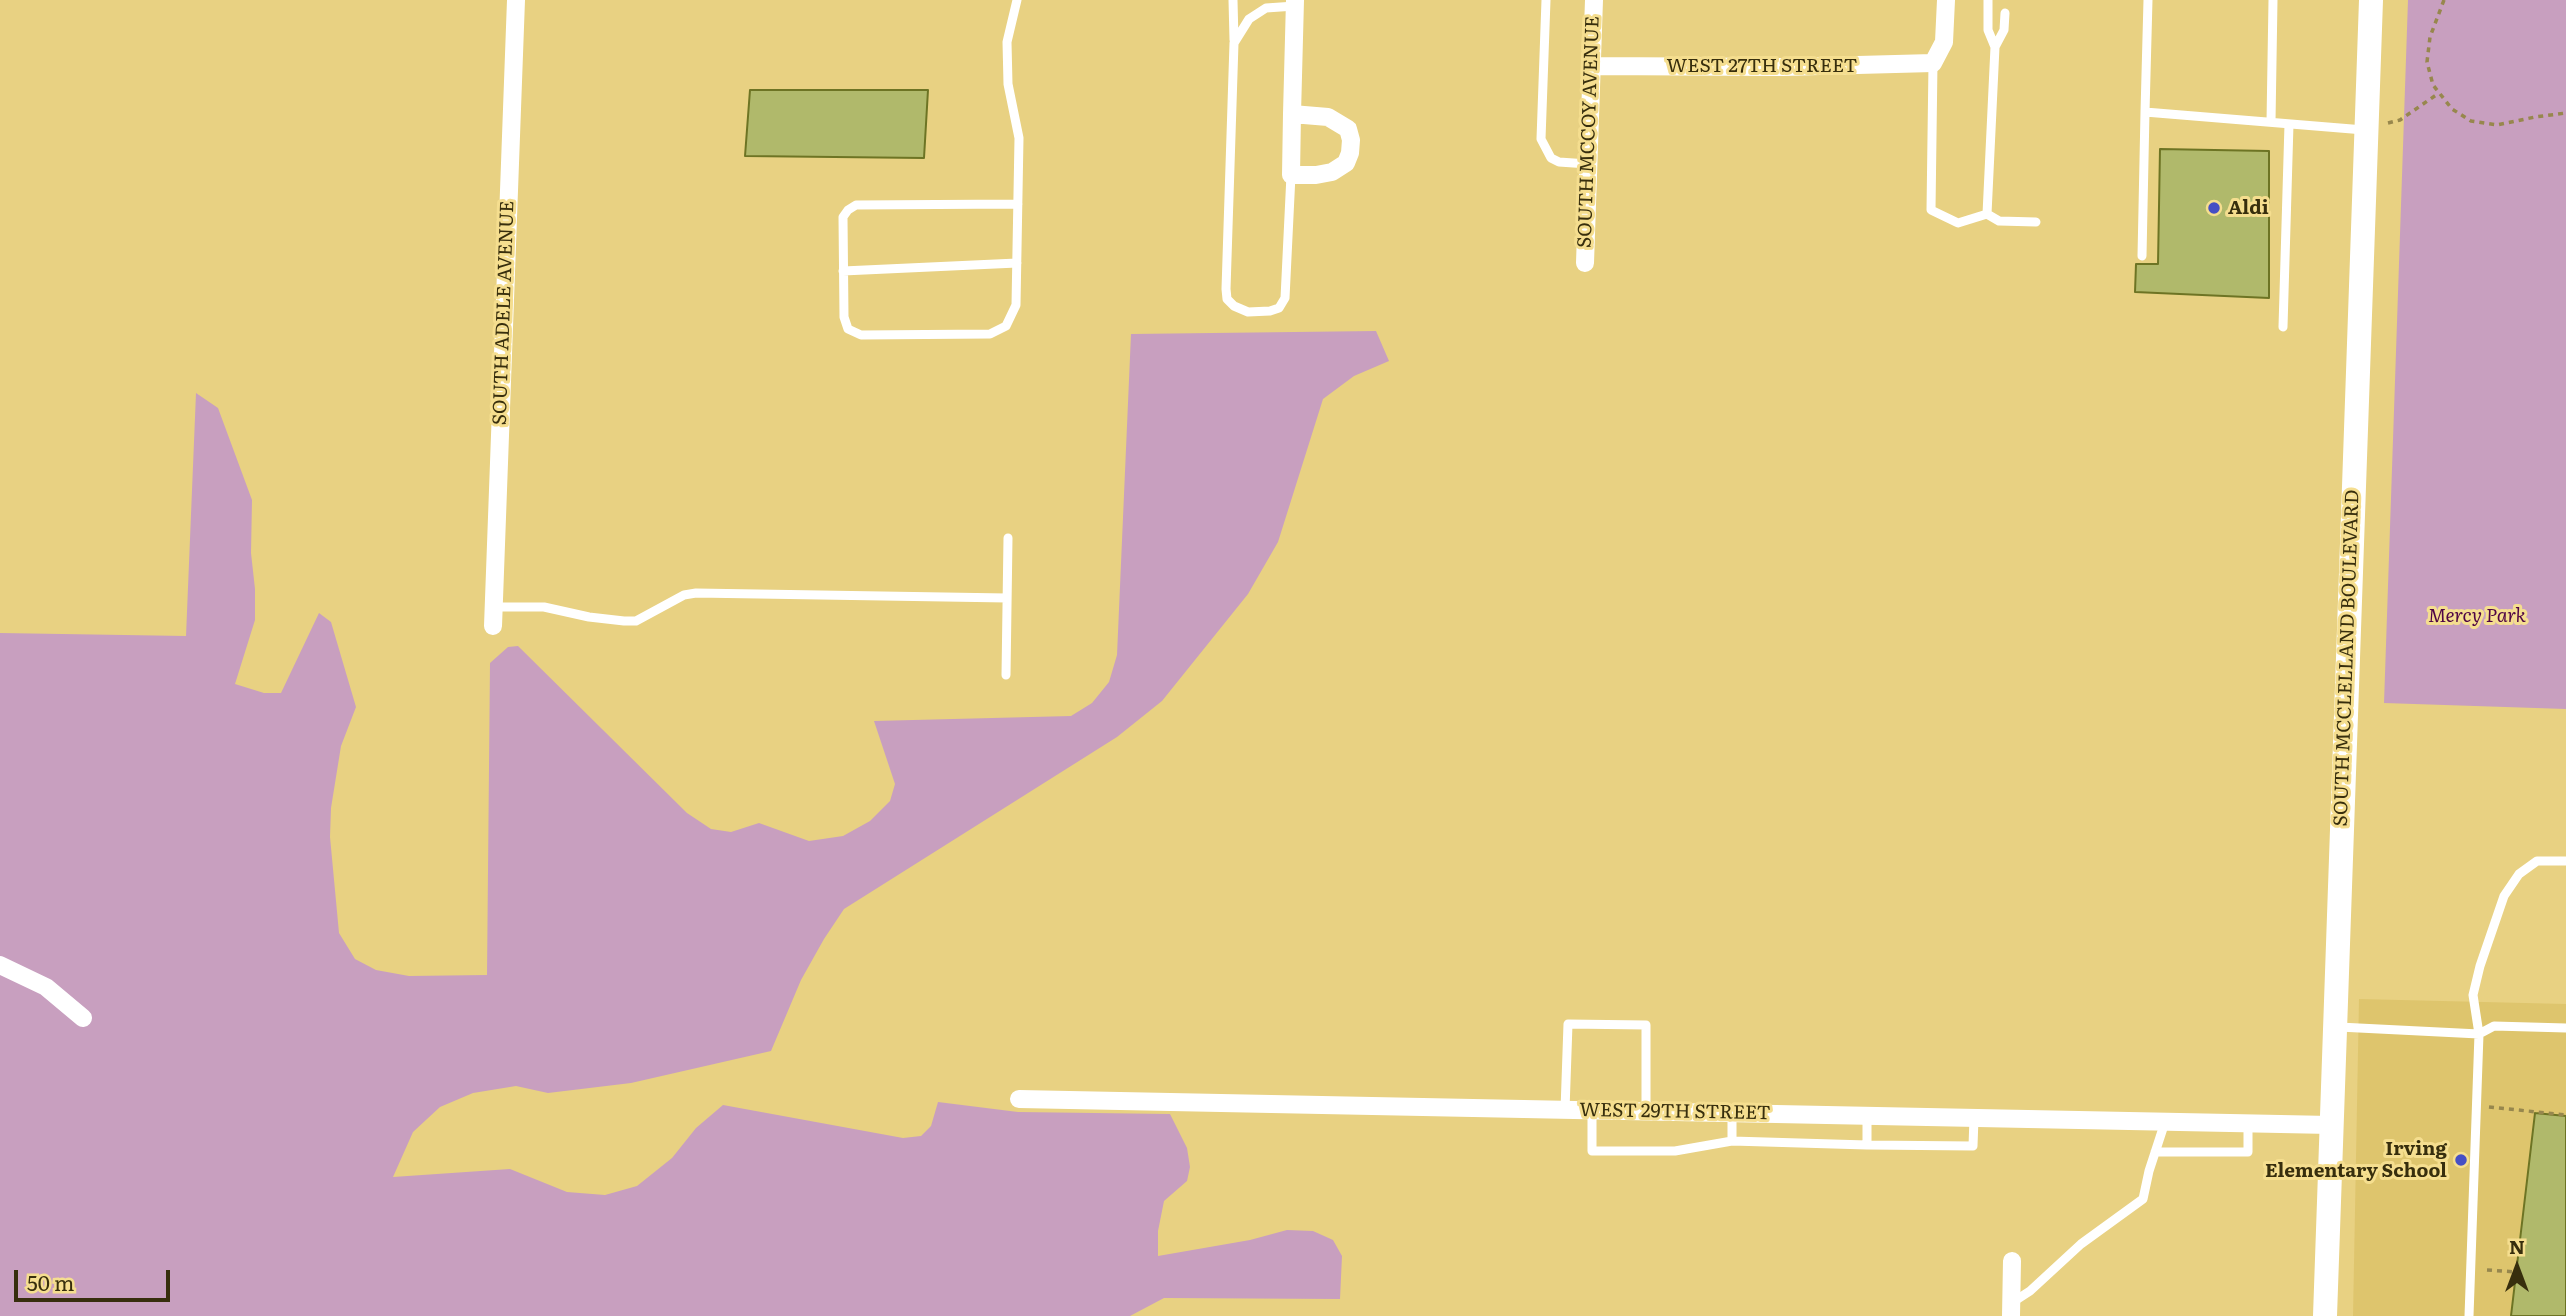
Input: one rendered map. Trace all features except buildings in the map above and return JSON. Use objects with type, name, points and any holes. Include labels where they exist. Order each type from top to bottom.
[{"type":"main road","name":"SOUTH MCCLELLAND BOULEVARD","points":[[2325,1316],[2333,1027],[2371,0]]},
{"type":"street","name":"SOUTH ADELE AVENUE","points":[[493,626],[516,0]]},
{"type":"street","name":"SOUTH MCCOY AVENUE","points":[[1585,263],[1594,0]]},
{"type":"street","points":[[1933,63],[1944,42],[1946,0]]},
{"type":"street","points":[[1292,114],[1328,117],[1348,129],[1351,140],[1346,163],[1332,172],[1291,175],[1292,114],[1295,3]]},
{"type":"street","name":"WEST 27TH STREET","points":[[1591,66],[1782,67],[1933,63]]},
{"type":"street","points":[[0,965],[46,987],[83,1018]]},
{"type":"street","name":"WEST 29TH STREET","points":[[1019,1099],[2331,1125]]},
{"type":"street","points":[[2011,1309],[2012,1261]]},
{"type":"lane","points":[[1017,0],[1007,42],[1008,84],[1019,138],[1018,204],[1017,263],[1016,305],[1006,326],[990,334],[861,335],[848,329],[844,317],[843,217],[856,205],[1018,204]]},
{"type":"lane","points":[[1233,0],[1226,289],[1227,299],[1234,306],[1248,312],[1279,308],[1285,298],[1291,175]]},
{"type":"lane","points":[[1546,0],[1541,139],[1550,158],[1559,162],[1588,164]]},
{"type":"lane","points":[[1987,214],[1995,47],[1988,30],[1988,0]]},
{"type":"lane","points":[[2142,256],[2148,0]]},
{"type":"lane","points":[[2271,122],[2273,0]]},
{"type":"lane","points":[[1234,43],[1249,19],[1266,8],[1295,3]]},
{"type":"lane","points":[[1995,47],[2004,30],[2005,13]]},
{"type":"lane","points":[[1933,63],[1931,210],[1958,223],[1987,214],[1999,221],[2036,222]]},
{"type":"lane","points":[[2145,113],[2366,130]]},
{"type":"lane","points":[[2283,327],[2289,124]]},
{"type":"lane","points":[[843,271],[1017,263]]},
{"type":"lane","points":[[1006,676],[1008,538]]},
{"type":"lane","points":[[494,607],[544,607],[589,617],[636,621],[684,595],[696,593],[1007,598]]},
{"type":"lane","points":[[2469,1316],[2479,1034],[2473,995],[2504,896],[2519,874],[2537,861],[2566,861]]},
{"type":"lane","points":[[1565,1110],[1568,1024],[1646,1024],[1646,1112]]},
{"type":"lane","points":[[2333,1027],[2479,1034],[2494,1026],[2566,1028]]},
{"type":"lane","points":[[1592,1111],[1592,1151],[1675,1151],[1732,1141],[1973,1146],[1974,1118]]},
{"type":"lane","points":[[1732,1113],[1732,1141]]},
{"type":"lane","points":[[1867,1116],[1867,1145]]},
{"type":"lane","points":[[2011,1309],[2081,1244],[2143,1199],[2165,1122]]},
{"type":"lane","points":[[2155,1152],[2248,1152],[2248,1124]]},
{"type":"path","points":[[2444,0],[2430,37],[2427,62],[2433,85],[2452,109],[2471,121],[2497,125],[2566,113]]},
{"type":"path","points":[[2366,130],[2400,120],[2439,93]]},
{"type":"path","points":[[2476,1105],[2566,1115]]},
{"type":"path","points":[[2487,1270],[2517,1272]]},
{"type":"shaded area","name":"Irving Elementary School","points":[[2359,999],[2566,1004],[2566,1316],[2353,1316]]},
{"type":"green space","name":"Mercy Park","points":[[2408,0],[2566,0],[2566,709],[2384,703]]},
{"type":"green space","points":[[1376,331],[1389,361],[1354,376],[1323,399],[1278,542],[1248,594],[1162,701],[1117,737],[844,909],[801,980],[771,1051],[631,1083],[548,1093],[516,1086],[473,1093],[440,1107],[413,1132],[393,1177],[510,1169],[567,1192],[605,1195],[637,1186],[672,1158],[696,1128],[723,1105],[903,1138],[921,1136],[931,1126],[938,1102],[1018,1112],[1170,1114],[1187,1148],[1190,1167],[1187,1181],[1164,1201],[1158,1231],[1158,1256],[1250,1240],[1287,1230],[1313,1231],[1333,1240],[1342,1256],[1340,1299],[1164,1298],[1130,1316],[0,1316],[0,633],[186,636],[196,393],[218,408],[252,500],[251,553],[255,620],[235,684],[264,693],[281,693],[319,613],[331,622],[356,707],[341,746],[331,808],[330,837],[339,933],[355,959],[376,970],[409,976],[487,975],[490,663],[508,647],[518,646],[687,813],[711,829],[731,832],[759,823],[809,841],[843,836],[870,821],[890,801],[895,784],[874,721],[1071,716],[1092,703],[1109,682],[1117,655],[1131,334]]},
{"type":"place","name":"Aldi","points":[[2214,208]]},
{"type":"place","name":"Irving Elementary School","points":[[2461,1160]]}]
